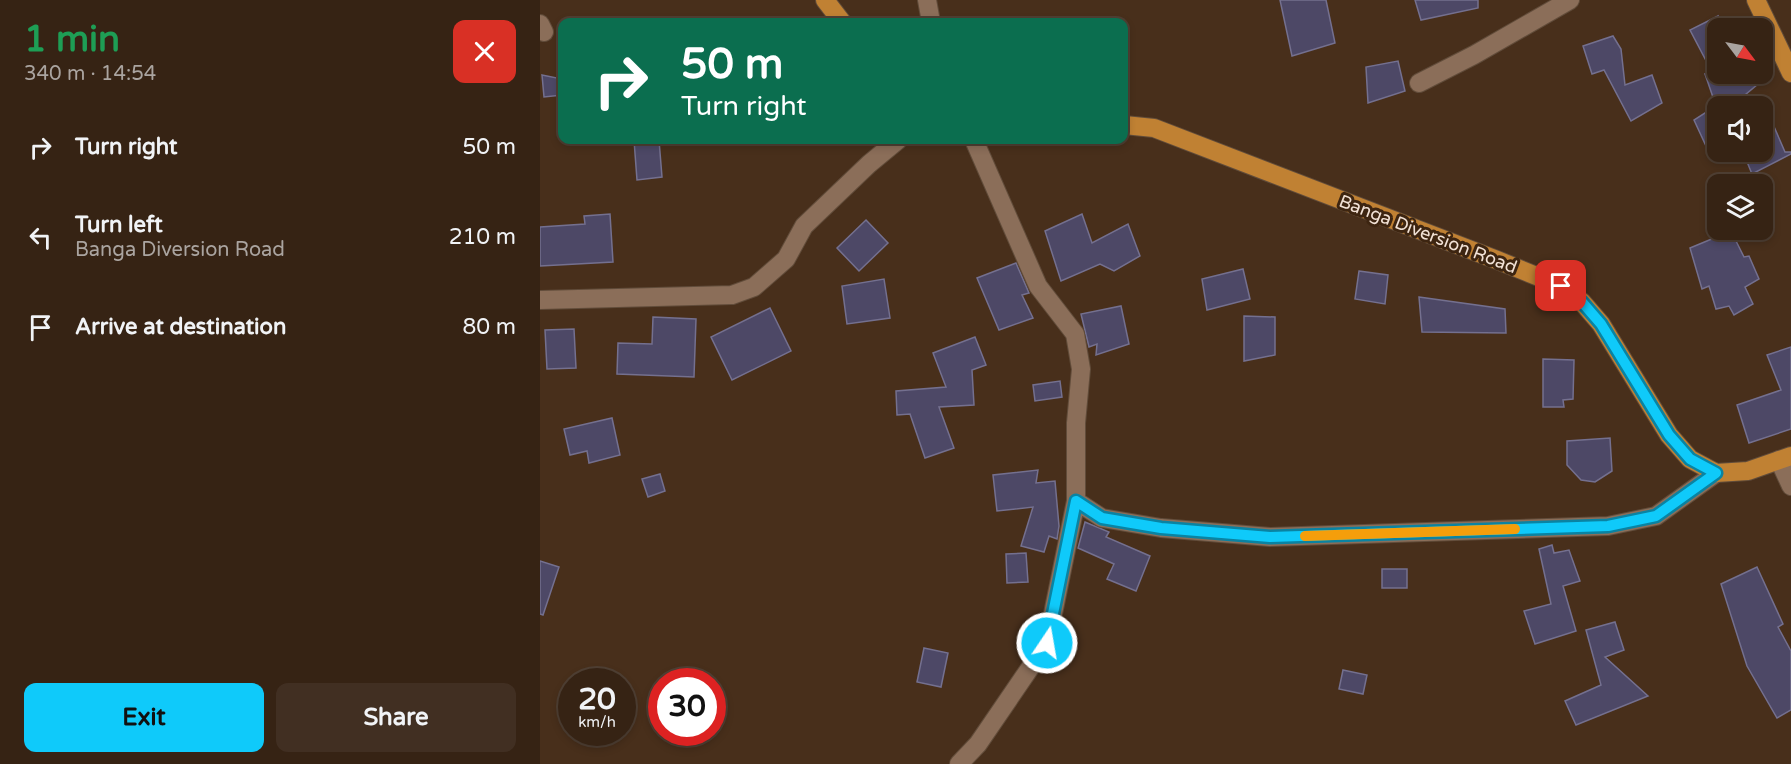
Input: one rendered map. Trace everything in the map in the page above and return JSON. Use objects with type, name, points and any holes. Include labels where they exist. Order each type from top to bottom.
[{"type":"main road","points":[[825,0],[839,18]]},
{"type":"main road","points":[[1756,0],[1791,73]]},
{"type":"main road","name":"Banga Diversion Road","points":[[1128,125],[1154,128],[1561,286],[1582,302],[1601,324],[1669,435],[1690,459],[1716,473]]},
{"type":"main road","points":[[1716,473],[1748,471],[1785,458]]},
{"type":"street","points":[[927,0],[930,18]]},
{"type":"street","points":[[1419,82],[1474,55],[1570,0]]},
{"type":"street","points":[[540,300],[732,295],[754,287],[786,259],[804,226],[893,144]]},
{"type":"street","points":[[959,764],[978,744],[1047,643],[1076,501],[1076,423],[1081,369],[1076,334],[1038,286],[976,144]]},
{"type":"street","points":[[1785,458],[1791,486]]},
{"type":"street","points":[[1076,501],[1102,518],[1161,528],[1270,537],[1608,526],[1656,516],[1716,473]]},
{"type":"building","points":[[1280,0],[1326,0],[1335,43],[1292,56]]},
{"type":"building","points":[[1415,0],[1478,0],[1478,8],[1421,20]]},
{"type":"building","points":[[1707,22],[1707,63],[1690,30]]},
{"type":"building","points":[[1613,36],[1621,49],[1625,85],[1652,75],[1662,103],[1631,121],[1604,70],[1592,74],[1583,46]]},
{"type":"building","points":[[1398,61],[1405,91],[1368,103],[1366,67]]},
{"type":"building","points":[[542,75],[558,78],[558,95],[544,97]]},
{"type":"building","points":[[1708,84],[1758,84],[1744,96],[1713,96]]},
{"type":"building","points":[[1707,112],[1706,146],[1694,120]]},
{"type":"building","points":[[1773,124],[1785,152],[1791,152],[1791,154],[1752,174],[1747,162],[1773,162]]},
{"type":"building","points":[[634,144],[659,144],[662,177],[637,180]]},
{"type":"building","points":[[610,214],[613,262],[540,266],[540,227],[585,224],[584,216]]},
{"type":"building","points":[[1082,214],[1092,243],[1128,224],[1140,256],[1114,271],[1100,264],[1061,281],[1045,231]]},
{"type":"building","points":[[866,220],[888,243],[859,271],[837,248]]},
{"type":"building","points":[[1709,240],[1736,240],[1744,257],[1749,256],[1759,279],[1745,287],[1753,304],[1734,315],[1729,306],[1716,309],[1709,286],[1702,289],[1690,248]]},
{"type":"building","points":[[1016,263],[1029,293],[1022,295],[1033,318],[999,330],[977,278]]},
{"type":"building","points":[[1243,269],[1250,299],[1207,310],[1202,279]]},
{"type":"building","points":[[1359,271],[1388,275],[1385,304],[1355,299]]},
{"type":"building","points":[[884,279],[890,318],[847,324],[842,286]]},
{"type":"building","points":[[1419,297],[1505,309],[1506,333],[1422,332]]},
{"type":"building","points":[[1121,306],[1129,344],[1096,355],[1097,344],[1089,347],[1081,314]]},
{"type":"building","points":[[770,308],[791,351],[732,380],[711,337]]},
{"type":"building","points":[[1244,316],[1275,317],[1275,355],[1244,361]]},
{"type":"building","points":[[653,317],[696,319],[694,377],[617,374],[618,343],[652,344]]},
{"type":"building","points":[[574,329],[576,368],[547,369],[545,330]]},
{"type":"building","points":[[975,337],[986,365],[972,370],[974,405],[939,407],[954,448],[925,458],[910,414],[897,415],[896,391],[946,387],[933,353]]},
{"type":"building","points":[[1791,347],[1791,429],[1749,443],[1737,405],[1781,390],[1767,355]]},
{"type":"building","points":[[1543,359],[1574,360],[1573,399],[1563,400],[1564,407],[1543,407]]},
{"type":"building","points":[[1060,381],[1062,397],[1035,401],[1033,385]]},
{"type":"building","points":[[612,418],[620,455],[589,463],[587,451],[570,455],[564,429]]},
{"type":"building","points":[[1610,438],[1612,471],[1595,482],[1581,480],[1567,465],[1567,441]]},
{"type":"building","points":[[1038,470],[1036,483],[1055,481],[1059,526],[1057,539],[1049,536],[1044,552],[1021,546],[1033,507],[997,511],[993,475]]},
{"type":"building","points":[[660,474],[665,491],[648,497],[642,479]]},
{"type":"building","points":[[1085,522],[1109,532],[1106,537],[1150,556],[1136,591],[1107,579],[1114,564],[1078,548]]},
{"type":"building","points":[[1552,545],[1554,553],[1569,550],[1580,581],[1563,586],[1576,631],[1535,644],[1524,611],[1551,604],[1539,549]]},
{"type":"building","points":[[1026,553],[1028,582],[1007,583],[1006,554]]},
{"type":"building","points":[[540,561],[559,567],[543,615],[540,614]]},
{"type":"building","points":[[1757,567],[1783,624],[1778,627],[1791,651],[1791,710],[1777,718],[1747,666],[1721,584]]},
{"type":"building","points":[[1382,569],[1407,569],[1407,588],[1382,588]]},
{"type":"building","points":[[1615,622],[1624,650],[1605,657],[1648,696],[1576,725],[1565,701],[1601,685],[1586,630]]},
{"type":"building","points":[[924,648],[948,653],[941,687],[917,682]]},
{"type":"building","points":[[1343,670],[1367,675],[1363,694],[1339,689]]},
{"type":"slow traffic","points":[[1305,536],[1515,529]]},
{"type":"route","points":[[1047,643],[1076,501],[1102,518],[1161,528],[1270,537],[1608,526],[1656,516],[1716,473],[1690,459],[1669,435],[1601,324],[1582,302],[1561,286]]}]
